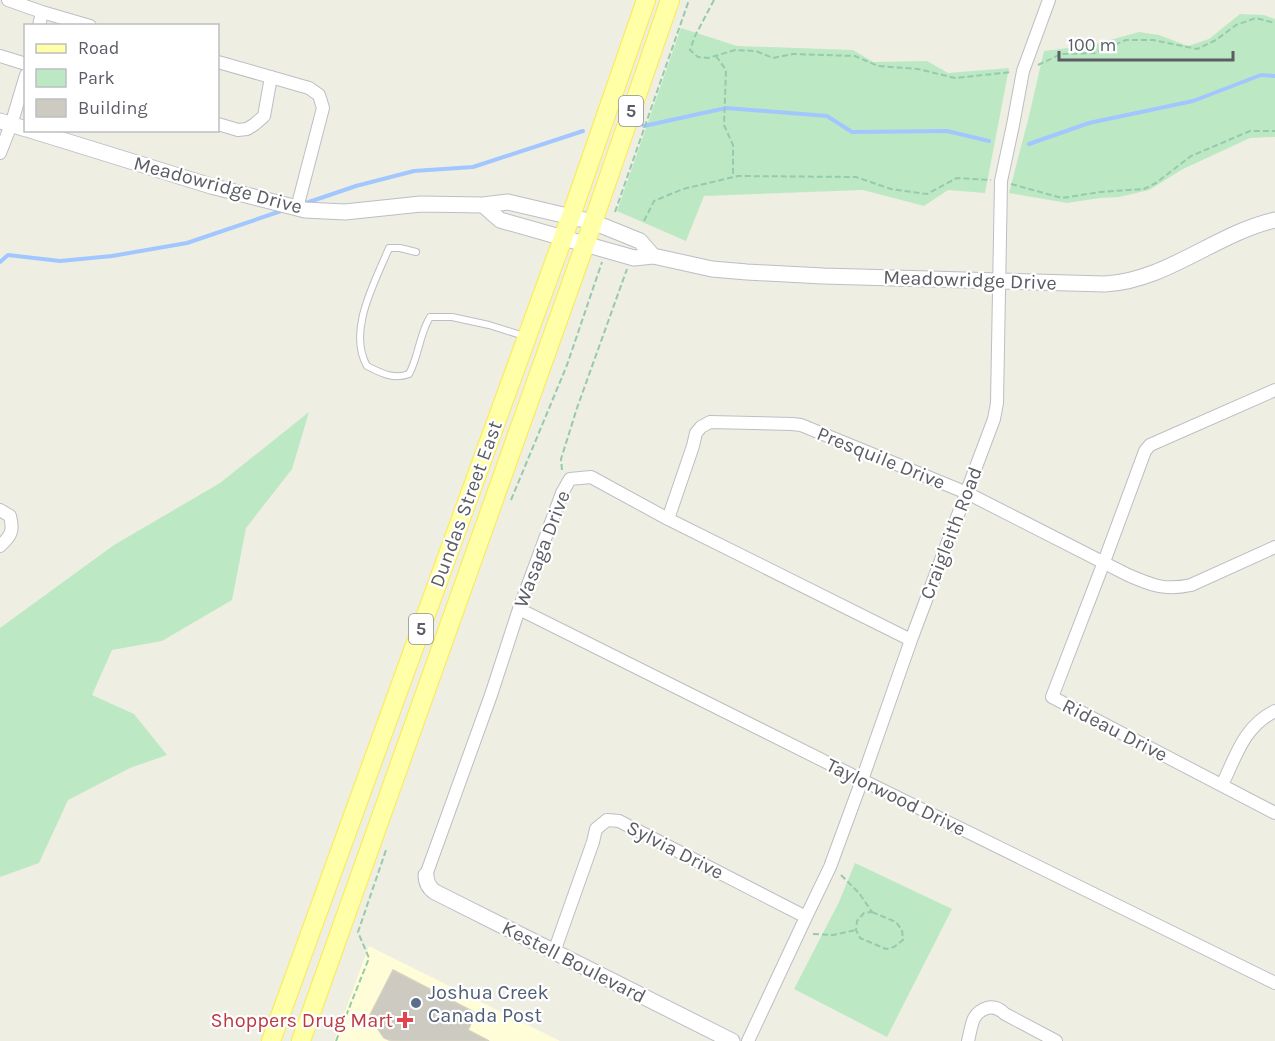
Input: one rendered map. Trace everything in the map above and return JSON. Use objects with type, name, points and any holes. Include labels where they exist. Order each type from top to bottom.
[{"type":"main road","name":"Dundas Street East","points":[[271,1041],[564,237],[646,0]]},
{"type":"main road","name":"Dundas Street East","points":[[301,1041],[670,0]]},
{"type":"street","points":[[8,0],[83,24]]},
{"type":"street","name":"Craigleith Road","points":[[748,1041],[830,867],[911,640],[994,419],[997,403],[1001,181],[1023,71],[1049,0]]},
{"type":"street","points":[[39,24],[42,12]]},
{"type":"street","points":[[0,56],[24,63]]},
{"type":"street","points":[[219,62],[309,88],[319,95],[323,108],[297,208]]},
{"type":"street","points":[[219,123],[238,130],[247,129],[255,124],[264,116],[271,78]]},
{"type":"street","points":[[0,153],[16,126],[24,85]]},
{"type":"street","name":"Meadowridge Drive","points":[[36,132],[211,186],[305,210],[345,212],[421,204],[483,205],[508,202],[593,222],[640,241],[653,256]]},
{"type":"street","name":"Meadowridge Drive","points":[[483,205],[500,220],[634,258],[653,256],[712,269],[823,276],[1105,284],[1126,282],[1148,275],[1251,227],[1275,220]]},
{"type":"street","points":[[1104,562],[1144,455],[1150,445],[1275,390]]},
{"type":"street","name":"Presquile Drive","points":[[668,519],[696,433],[701,427],[710,422],[797,424],[967,493],[1147,583],[1161,587],[1178,588],[1191,585],[1275,547]]},
{"type":"street","name":"Wasaga Drive","points":[[426,876],[491,695],[519,609],[562,493],[570,479],[591,477],[668,519],[911,640]]},
{"type":"street","points":[[0,510],[10,516],[13,527],[8,538],[0,546]]},
{"type":"street","name":"Rideau Drive","points":[[1104,562],[1052,697],[1275,813]]},
{"type":"street","name":"Taylorwood Drive","points":[[519,609],[1275,983]]},
{"type":"street","points":[[1222,785],[1245,736],[1263,717],[1275,711]]},
{"type":"street","name":"Sylvia Drive","points":[[554,952],[596,829],[607,820],[618,821],[806,916]]},
{"type":"street","name":"Kestell Boulevard","points":[[426,876],[427,884],[435,892],[732,1041]]},
{"type":"street","points":[[968,1041],[974,1018],[978,1012],[992,1007],[1056,1041]]},
{"type":"lane","points":[[416,252],[389,248],[362,318],[359,337],[360,351],[367,366],[397,377],[409,374],[424,327],[430,317],[452,317],[489,325],[527,337]]},
{"type":"path","points":[[615,212],[689,0]]},
{"type":"path","points":[[714,0],[690,50],[698,57],[708,58],[735,50],[756,51],[772,58],[793,54],[855,56],[878,66],[918,69],[955,78],[1023,71],[1061,54],[1095,53],[1126,40],[1153,40],[1197,49],[1216,40],[1236,25],[1256,18],[1275,22]]},
{"type":"path","points":[[716,56],[726,70],[724,125],[733,145],[733,177]]},
{"type":"path","points":[[644,221],[654,201],[683,189],[738,176],[856,177],[891,189],[927,194],[957,178],[1001,181],[1062,198],[1100,192],[1144,189],[1156,183],[1191,156],[1250,131],[1275,131]]},
{"type":"path","points":[[509,504],[567,365],[603,261]]},
{"type":"path","points":[[570,479],[560,469],[561,459],[629,265]]},
{"type":"path","points":[[336,1041],[369,958],[358,932],[388,844]]},
{"type":"path","points":[[841,875],[859,893],[872,912]]},
{"type":"path","points":[[872,912],[896,922],[902,930],[903,940],[886,950],[860,938],[856,930],[857,921],[864,913],[872,912]]},
{"type":"path","points":[[813,934],[833,934],[856,930]]},
{"type":"shaded area","points":[[369,946],[560,1041],[334,1041]]},
{"type":"green space","points":[[1240,14],[1264,15],[1275,19],[1275,137],[1250,138],[1183,169],[1149,190],[1119,197],[1067,203],[1009,193],[1044,51],[1092,45],[1139,32],[1159,35],[1188,46],[1209,39]]},
{"type":"green space","points":[[681,28],[737,46],[853,50],[873,62],[927,61],[948,73],[1009,68],[985,193],[948,190],[924,206],[863,190],[704,196],[686,241],[617,211]]},
{"type":"green space","points":[[309,412],[292,469],[246,528],[232,600],[162,641],[112,650],[92,695],[134,714],[167,755],[130,768],[68,800],[39,863],[0,877],[0,628],[114,545],[220,483]]},
{"type":"green space","points":[[855,863],[952,909],[887,1037],[794,989],[839,902]]},
{"type":"building","points":[[393,970],[476,1013],[468,1030],[489,1041],[401,1041],[384,1038],[372,1025],[369,1017]]},
{"type":"waterway","points":[[1029,144],[1089,123],[1193,101],[1261,75],[1275,76]]},
{"type":"waterway","points":[[644,126],[726,108],[827,116],[852,132],[947,131],[989,141]]},
{"type":"waterway","points":[[303,204],[356,186],[414,171],[473,167],[583,131]]},
{"type":"waterway","points":[[0,262],[8,255],[60,261],[112,256],[187,243],[284,210]]},
{"type":"place","name":"Joshua Creek Canada Post","points":[[416,1003]]},
{"type":"place","name":"Shoppers Drug Mart","points":[[405,1020]]}]
